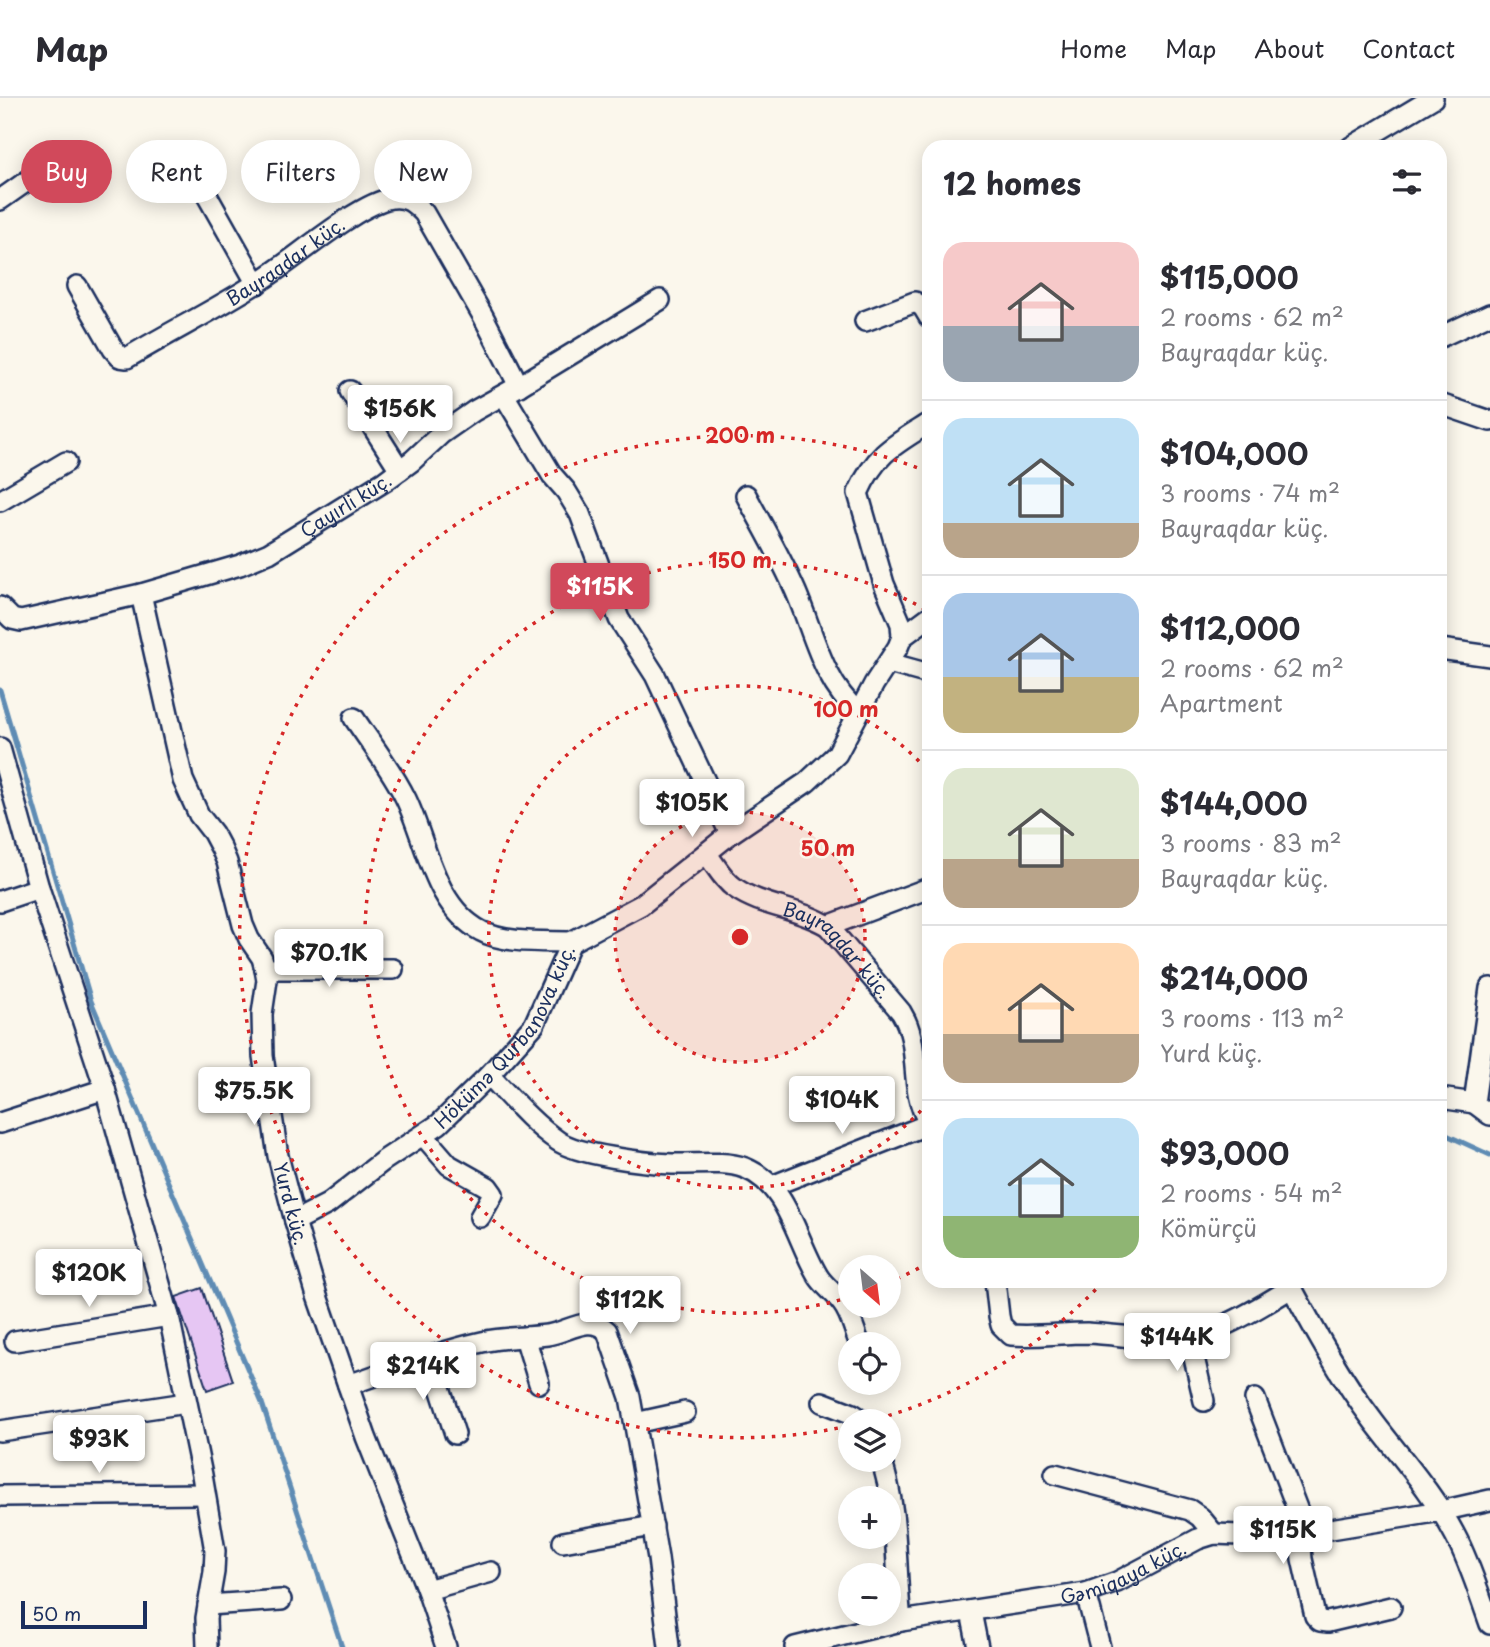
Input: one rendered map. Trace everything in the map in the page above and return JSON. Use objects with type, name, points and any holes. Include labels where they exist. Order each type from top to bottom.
[{"type":"street","points":[[1363,140],[1433,98]]},
{"type":"street","points":[[0,200],[21,185]]},
{"type":"street","name":"Bayraqdar küç.","points":[[77,286],[113,349],[120,357],[127,358],[257,284],[359,212],[392,198],[413,201],[424,213],[483,316],[512,391],[552,475],[580,514],[620,619],[655,675],[730,834]]},
{"type":"street","points":[[211,203],[257,284]]},
{"type":"street","name":"Çayırli küç.","points":[[0,607],[12,619],[21,621],[141,594],[269,554],[400,470],[441,434],[474,411],[512,391],[660,300]]},
{"type":"street","points":[[865,321],[898,306],[915,302],[922,306]]},
{"type":"street","points":[[1447,334],[1490,314]]},
{"type":"street","points":[[350,391],[400,470]]},
{"type":"street","points":[[1447,406],[1490,421]]},
{"type":"street","points":[[902,637],[901,624],[884,584],[858,494],[874,463],[891,446],[922,427]]},
{"type":"street","points":[[0,501],[66,463]]},
{"type":"street","points":[[746,495],[795,590],[829,677],[845,701],[858,712]]},
{"type":"street","name":"Yurd küç.","points":[[141,594],[183,780],[199,815],[221,848],[243,925],[262,958],[265,969],[267,980],[262,1014],[263,1056],[278,1156],[295,1221],[366,1437],[427,1590],[446,1647]]},
{"type":"street","points":[[902,637],[922,622]]},
{"type":"street","name":"Hökümə Qurbanova küç.","points":[[295,1221],[328,1204],[383,1161],[439,1124],[489,1075],[534,1026],[571,942],[641,905],[730,834],[823,768],[846,740],[858,712],[902,637]]},
{"type":"street","points":[[1447,650],[1490,656]]},
{"type":"street","points":[[889,663],[922,672]]},
{"type":"street","points":[[354,718],[394,776],[447,898],[466,920],[483,933],[504,938],[571,942]]},
{"type":"street","points":[[0,748],[39,888],[105,1089],[169,1316],[215,1551],[208,1605],[207,1647]]},
{"type":"street","name":"Bayraqdar küç.","points":[[706,853],[739,891],[798,911],[828,926],[909,1025],[915,1046],[915,1083],[922,1107]]},
{"type":"street","points":[[0,901],[39,888]]},
{"type":"street","points":[[828,926],[922,891]]},
{"type":"street","points":[[265,969],[393,969]]},
{"type":"street","points":[[1447,1100],[1482,1109],[1490,988]]},
{"type":"street","points":[[489,1075],[540,1127],[560,1143],[627,1160],[670,1164],[727,1164],[746,1168],[772,1186],[820,1279],[843,1304],[855,1332]]},
{"type":"street","points":[[0,1123],[105,1089]]},
{"type":"street","points":[[772,1186],[922,1126]]},
{"type":"street","points":[[423,1135],[449,1166],[488,1187],[493,1195],[480,1217]]},
{"type":"street","points":[[996,1288],[1001,1325],[1011,1335],[1028,1337],[1085,1333],[1159,1339],[1189,1336],[1240,1320],[1284,1288]]},
{"type":"street","points":[[1292,1288],[1341,1373],[1372,1420],[1441,1511],[1464,1553],[1490,1624]]},
{"type":"street","points":[[15,1341],[169,1316]]},
{"type":"street","points":[[348,1385],[486,1341],[563,1332],[589,1322],[599,1324],[607,1331],[630,1397],[653,1526],[669,1647]]},
{"type":"street","points":[[1189,1336],[1204,1401]]},
{"type":"street","points":[[525,1337],[538,1384]]},
{"type":"street","points":[[430,1357],[455,1434]]},
{"type":"street","points":[[1255,1399],[1297,1511],[1302,1559],[1315,1616],[1320,1622],[1328,1622],[1391,1607]]},
{"type":"street","points":[[822,1402],[840,1409]]},
{"type":"street","points":[[0,1431],[186,1403]]},
{"type":"street","points":[[635,1423],[685,1412]]},
{"type":"street","points":[[884,1472],[892,1498],[895,1563]]},
{"type":"street","points":[[1055,1474],[1189,1510],[1200,1517],[1214,1534]]},
{"type":"street","points":[[0,1496],[205,1494]]},
{"type":"street","name":"Gəmiqaya küç.","points":[[901,1620],[971,1612],[1086,1593],[1116,1582],[1198,1539],[1214,1534],[1300,1534],[1441,1511],[1490,1500]]},
{"type":"street","points":[[563,1542],[653,1526]]},
{"type":"street","points":[[427,1590],[491,1572]]},
{"type":"street","points":[[1086,1593],[1100,1647]]},
{"type":"street","points":[[208,1605],[281,1600]]},
{"type":"street","points":[[971,1612],[978,1647]]},
{"type":"street","name":"Gəmiqaya küç.","points":[[795,1647],[858,1639],[887,1626]]},
{"type":"building","points":[[202,1288],[233,1381],[207,1390],[176,1297]]},
{"type":"waterway","points":[[0,690],[91,1001],[262,1403],[342,1647]]},
{"type":"waterway","points":[[1447,1135],[1490,1155]]}]
